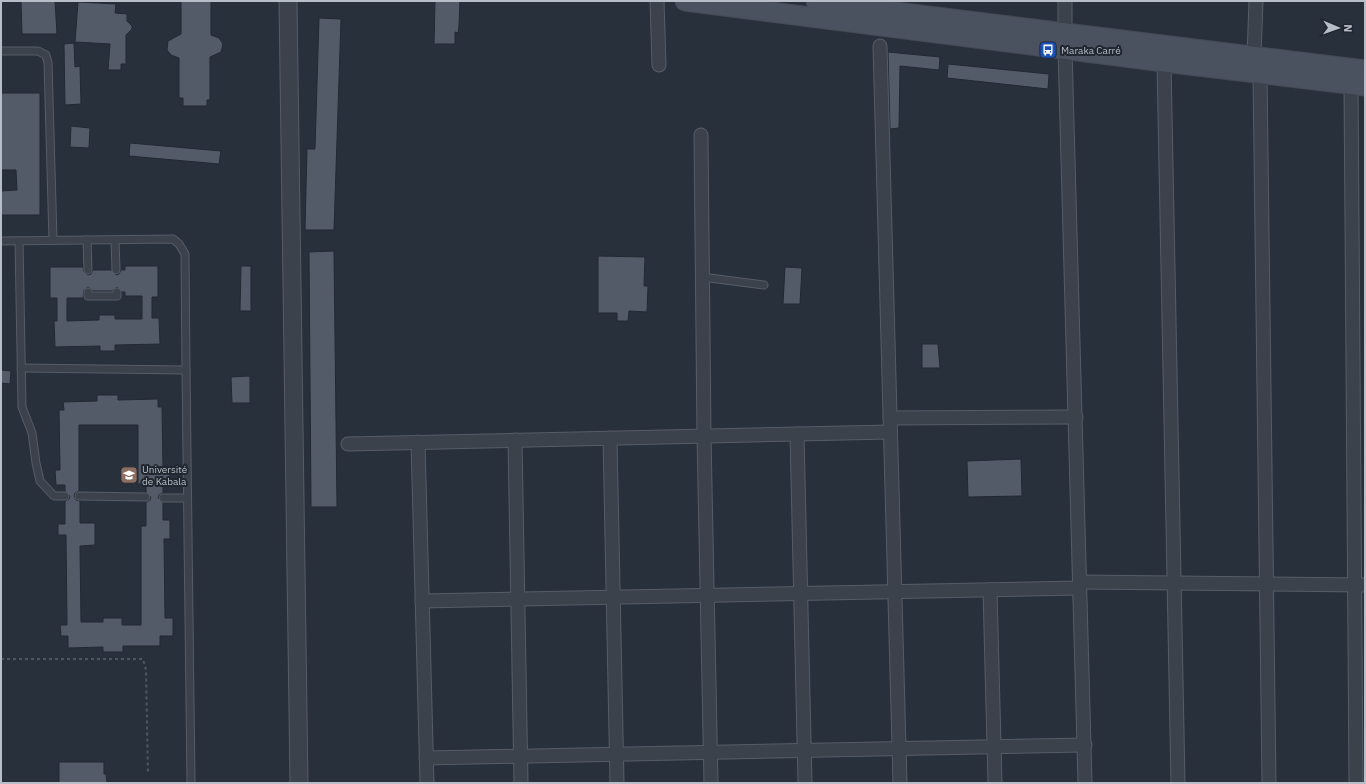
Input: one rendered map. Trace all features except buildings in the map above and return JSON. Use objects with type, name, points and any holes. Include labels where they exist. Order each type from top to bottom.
[{"type":"main road","points":[[685,1],[1065,41],[1254,56],[1365,70]]},
{"type":"main road","points":[[816,1],[1065,41],[1164,62],[1358,84]]},
{"type":"street","points":[[288,1],[299,783]]},
{"type":"street","points":[[657,1],[659,65]]},
{"type":"street","points":[[1065,1],[1086,783]]},
{"type":"street","points":[[1254,56],[1256,1]]},
{"type":"street","points":[[880,46],[900,783]]},
{"type":"street","points":[[1164,62],[1178,783]]},
{"type":"street","points":[[1260,74],[1268,584],[1269,783]]},
{"type":"street","points":[[1356,783],[1360,585],[1358,84]]},
{"type":"street","points":[[701,135],[704,436],[711,783]]},
{"type":"street","points":[[890,418],[1076,417]]},
{"type":"street","points":[[348,444],[890,432]]},
{"type":"street","points":[[797,434],[805,783]]},
{"type":"street","points":[[610,438],[617,783]]},
{"type":"street","points":[[515,440],[521,783]]},
{"type":"street","points":[[418,442],[427,783]]},
{"type":"street","points":[[422,601],[990,590],[1080,585],[1175,583],[1360,585]]},
{"type":"street","points":[[990,590],[995,783]]},
{"type":"street","points":[[426,758],[1085,745]]},
{"type":"lane","points":[[1,52],[38,51],[46,55],[48,63],[53,240]]},
{"type":"lane","points":[[1,241],[173,239],[180,244],[184,254],[191,783]]},
{"type":"lane","points":[[87,240],[88,270]]},
{"type":"lane","points":[[115,240],[116,270]]},
{"type":"lane","points":[[19,241],[22,407],[32,433],[40,482],[54,496],[65,496]]},
{"type":"lane","points":[[702,277],[764,285]]},
{"type":"lane","points":[[88,292],[88,296],[117,296],[117,292]]},
{"type":"lane","points":[[21,368],[186,370]]},
{"type":"lane","points":[[80,496],[146,497]]},
{"type":"lane","points":[[163,498],[187,498]]},
{"type":"path","points":[[1,659],[143,659],[146,670],[148,774]]},
{"type":"place","name":"Maraka Carré","points":[[1048,50]]},
{"type":"place","name":"Université de Kabala","points":[[129,475]]}]
